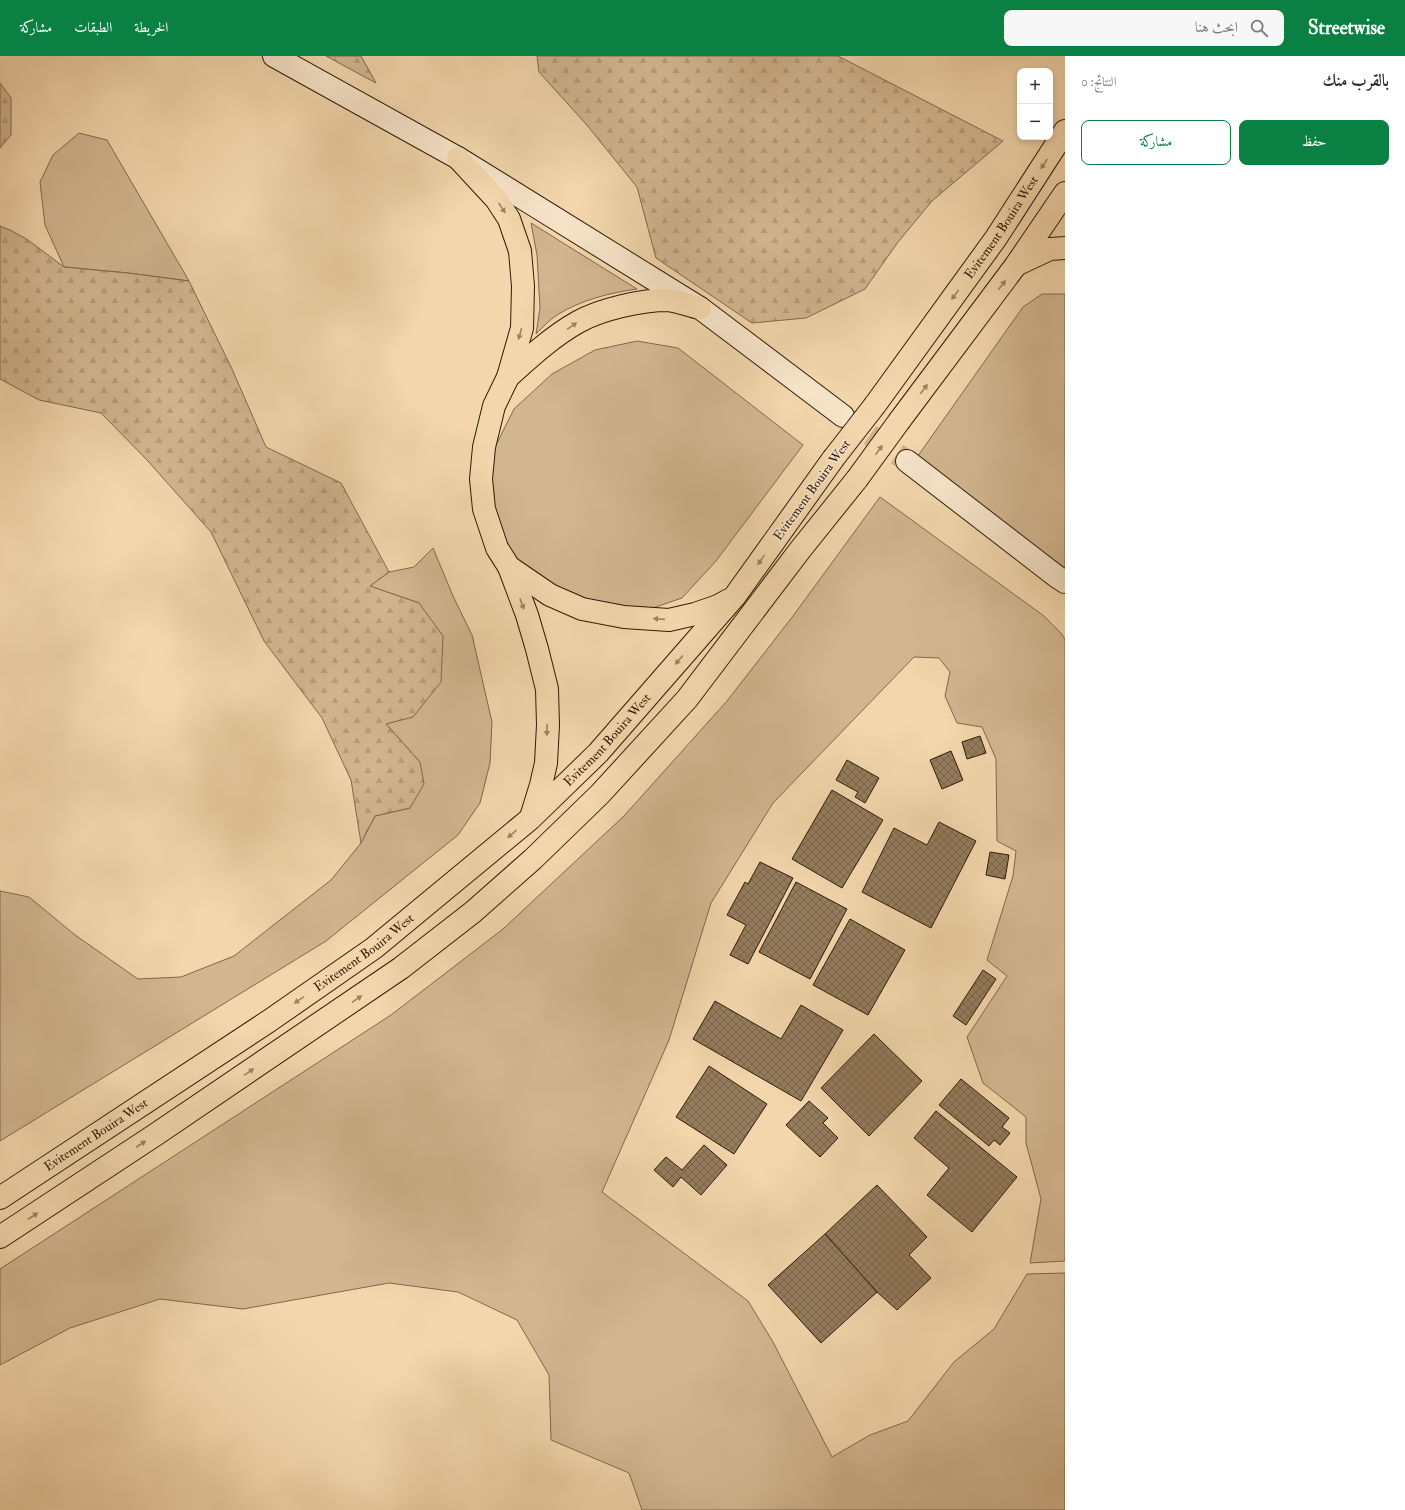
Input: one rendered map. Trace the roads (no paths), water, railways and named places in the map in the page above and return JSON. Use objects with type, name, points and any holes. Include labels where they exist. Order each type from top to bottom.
[{"type":"highway","name":"Evitement Bouira West","points":[[0,1198],[269,1021],[374,948],[530,819],[598,753],[735,596],[833,459],[875,405],[996,238],[1065,131]]},
{"type":"highway","points":[[458,158],[496,199],[509,220],[520,251],[523,286],[522,328],[508,376],[494,406],[484,446],[481,479],[484,510],[497,548],[509,567],[535,642],[547,689],[548,725],[546,763],[541,785],[530,819]]},
{"type":"highway","name":"Evitement Bouira West","points":[[0,1237],[155,1135],[401,968],[479,906],[533,859],[600,794],[687,699],[800,550],[857,480],[1016,265],[1065,193]]},
{"type":"highway","points":[[1016,265],[1050,249],[1065,248]]},
{"type":"highway","points":[[508,376],[544,345],[579,321],[605,311],[634,304],[668,300],[700,308]]},
{"type":"highway","points":[[509,567],[550,595],[582,609],[624,616],[669,620],[695,614],[718,606],[735,596]]},
{"type":"main road","points":[[274,56],[458,158],[700,308],[843,416]]},
{"type":"main road","points":[[907,461],[1062,582]]},
{"type":"tunnel","points":[[843,416],[907,461]]}]
